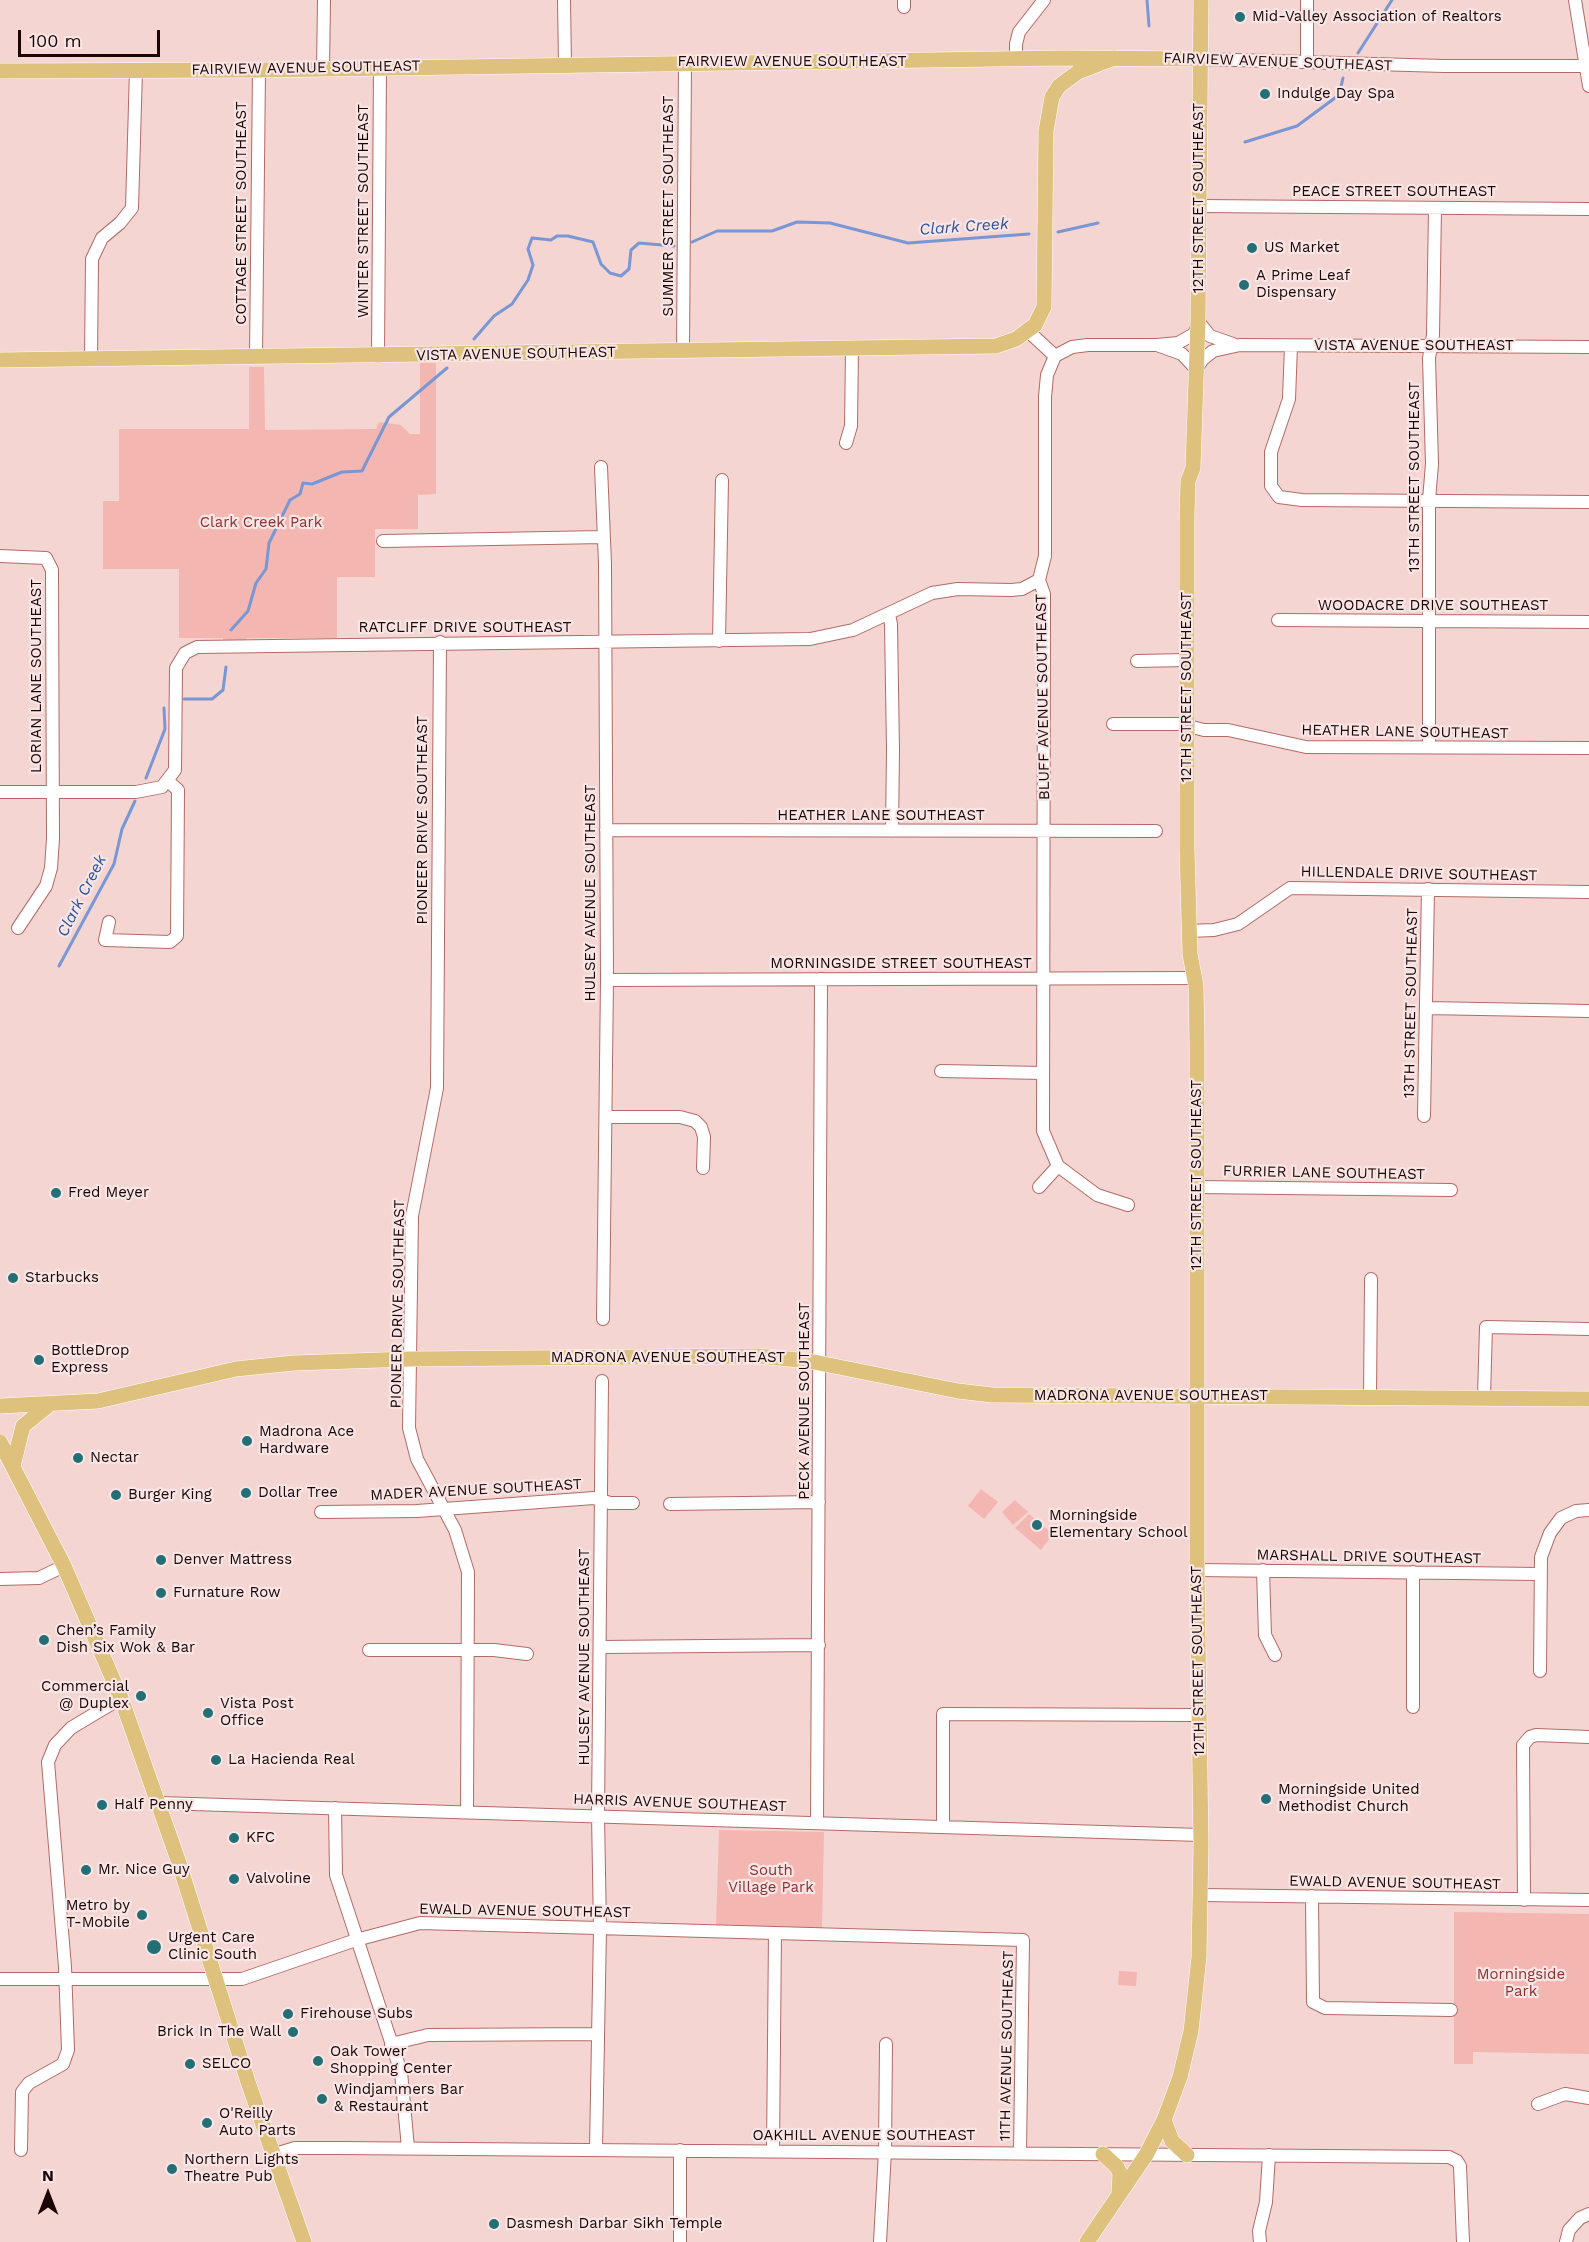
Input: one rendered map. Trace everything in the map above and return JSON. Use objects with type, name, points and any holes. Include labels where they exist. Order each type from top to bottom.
[{"type":"main road","name":"12TH STREET SOUTHEAST","points":[[1191,727],[1187,660],[1187,493],[1193,468],[1197,369],[1201,0]]},
{"type":"main road","name":"FAIRVIEW AVENUE SOUTHEAST","points":[[0,71],[259,70],[1064,58],[1200,59]]},
{"type":"main road","points":[[1027,330],[1041,315],[1046,301],[1046,131],[1048,111],[1066,70],[1064,58]]},
{"type":"main road","points":[[1059,86],[1078,72],[1114,58]]},
{"type":"main road","name":"VISTA AVENUE SOUTHEAST","points":[[0,360],[996,346],[1016,339],[1027,330]]},
{"type":"main road","name":"12TH STREET SOUTHEAST","points":[[1087,2242],[1146,2155],[1164,2120],[1180,2077],[1191,2031],[1196,1994],[1200,1835],[1195,978],[1200,954],[1194,931],[1191,727],[1197,481],[1193,468]]},
{"type":"main road","name":"MADRONA AVENUE SOUTHEAST","points":[[0,1406],[98,1401],[244,1368],[410,1359],[758,1356],[819,1362],[984,1394],[1589,1398]]},
{"type":"main road","points":[[13,1466],[23,1426],[49,1405]]},
{"type":"main road","points":[[0,1442],[64,1566],[121,1698],[159,1803],[272,2155],[304,2242]]},
{"type":"main road","points":[[1164,2120],[1172,2141],[1187,2155]]},
{"type":"main road","points":[[1103,2154],[1117,2166],[1120,2173],[1119,2196]]},
{"type":"street","points":[[323,69],[324,0]]},
{"type":"street","points":[[564,0],[565,65]]},
{"type":"street","points":[[1016,59],[1019,32],[1044,0]]},
{"type":"street","points":[[1307,0],[1307,62]]},
{"type":"street","points":[[1575,0],[1589,86]]},
{"type":"street","name":"FAIRVIEW AVENUE SOUTHEAST","points":[[1200,59],[1584,66]]},
{"type":"street","name":"SUMMER STREET SOUTHEAST","points":[[683,351],[685,62]]},
{"type":"street","name":"WINTER STREET SOUTHEAST","points":[[378,356],[380,67]]},
{"type":"street","points":[[91,359],[92,259],[102,238],[120,224],[132,208],[136,70]]},
{"type":"street","name":"COTTAGE STREET SOUTHEAST","points":[[256,356],[259,70]]},
{"type":"street","name":"PEACE STREET SOUTHEAST","points":[[1199,206],[1589,209]]},
{"type":"street","name":"13TH STREET SOUTHEAST","points":[[1429,747],[1429,500],[1432,464],[1431,347],[1435,208]]},
{"type":"street","points":[[1027,330],[1055,356],[1072,347],[1088,345],[1157,345],[1185,340],[1194,334],[1198,323],[1210,336],[1240,345]]},
{"type":"street","points":[[1157,345],[1182,354],[1197,369],[1203,359],[1213,351],[1240,345]]},
{"type":"street","name":"VISTA AVENUE SOUTHEAST","points":[[1240,345],[1589,347]]},
{"type":"street","points":[[1291,346],[1289,399],[1271,452],[1271,486],[1279,497],[1302,500],[1589,502]]},
{"type":"street","points":[[846,443],[851,426],[852,349]]},
{"type":"street","name":"BLUFF AVENUE SOUTHEAST","points":[[1055,356],[1047,375],[1045,397],[1045,556],[1039,580],[1044,594],[1043,1131],[1058,1166]]},
{"type":"street","name":"HULSEY AVENUE SOUTHEAST","points":[[601,467],[605,642],[607,980],[603,1319]]},
{"type":"street","points":[[719,641],[722,480]]},
{"type":"street","points":[[383,541],[603,537]]},
{"type":"street","name":"LORIAN LANE SOUTHEAST","points":[[0,556],[41,557],[50,561],[52,570],[52,848],[46,886],[18,928]]},
{"type":"street","name":"RATCLIFF DRIVE SOUTHEAST","points":[[169,782],[175,770],[176,758],[174,676],[179,659],[190,649],[206,646],[719,641],[826,637],[854,630],[932,593],[958,589],[1022,589],[1039,580]]},
{"type":"street","points":[[889,615],[894,759],[892,831]]},
{"type":"street","name":"WOODACRE DRIVE SOUTHEAST","points":[[1278,620],[1589,622]]},
{"type":"street","name":"PIONEER DRIVE SOUTHEAST","points":[[440,642],[436,1088],[412,1216],[410,1428],[412,1444],[441,1507],[455,1530],[466,1560],[467,1811]]},
{"type":"street","points":[[1137,661],[1187,660]]},
{"type":"street","name":"HEATHER LANE SOUTHEAST","points":[[1113,724],[1228,730],[1306,747],[1589,748]]},
{"type":"street","points":[[0,792],[152,791],[169,782],[178,790],[177,936],[170,942],[105,940],[109,922]]},
{"type":"street","name":"HEATHER LANE SOUTHEAST","points":[[606,830],[1156,831]]},
{"type":"street","name":"HILLENDALE DRIVE SOUTHEAST","points":[[1194,931],[1214,930],[1238,924],[1290,888],[1589,892]]},
{"type":"street","name":"13TH STREET SOUTHEAST","points":[[1424,1116],[1428,890]]},
{"type":"street","name":"MORNINGSIDE STREET SOUTHEAST","points":[[607,980],[1195,978]]},
{"type":"street","name":"PECK AVENUE SOUTHEAST","points":[[817,1822],[822,980]]},
{"type":"street","points":[[1426,1008],[1589,1011]]},
{"type":"street","points":[[941,1071],[1043,1073]]},
{"type":"street","points":[[606,1117],[680,1117],[695,1121],[701,1127],[704,1137],[703,1168]]},
{"type":"street","points":[[1039,1187],[1058,1166],[1097,1195],[1128,1205]]},
{"type":"street","name":"FURRIER LANE SOUTHEAST","points":[[1197,1187],[1451,1190]]},
{"type":"street","points":[[1370,1396],[1371,1279]]},
{"type":"street","points":[[1484,1397],[1486,1327],[1589,1329]]},
{"type":"street","name":"HULSEY AVENUE SOUTHEAST","points":[[596,2149],[600,1928],[598,1815],[602,1381]]},
{"type":"street","name":"MADER AVENUE SOUTHEAST","points":[[321,1512],[417,1511],[441,1507],[539,1504],[576,1499],[633,1503]]},
{"type":"street","points":[[670,1504],[819,1502]]},
{"type":"street","points":[[1540,1671],[1541,1557],[1550,1533],[1561,1518],[1576,1511],[1589,1510]]},
{"type":"street","points":[[0,1579],[39,1578],[64,1566]]},
{"type":"street","name":"MARSHALL DRIVE SOUTHEAST","points":[[1197,1570],[1540,1574]]},
{"type":"street","points":[[1263,1570],[1265,1635],[1275,1655]]},
{"type":"street","points":[[1413,1572],[1413,1707]]},
{"type":"street","points":[[601,1647],[819,1645]]},
{"type":"street","points":[[369,1650],[468,1649],[527,1654]]},
{"type":"street","points":[[21,2150],[22,2092],[29,2083],[56,2070],[66,2058],[66,1979],[48,1762],[55,1745],[71,1728],[121,1698]]},
{"type":"street","points":[[943,1826],[943,1714],[1199,1714]]},
{"type":"street","points":[[1524,1899],[1523,1745],[1526,1740],[1536,1735],[1589,1737]]},
{"type":"street","name":"HARRIS AVENUE SOUTHEAST","points":[[159,1803],[1200,1835]]},
{"type":"street","points":[[335,1808],[336,1875],[401,2072],[408,2148]]},
{"type":"street","name":"EWALD AVENUE SOUTHEAST","points":[[1200,1895],[1589,1900]]},
{"type":"street","points":[[1312,1896],[1313,2002],[1325,2007],[1451,2010]]},
{"type":"street","name":"EWALD AVENUE SOUTHEAST","points":[[0,1979],[216,1980],[250,1977],[356,1940],[420,1923],[1023,1940]]},
{"type":"street","points":[[772,2150],[775,1933]]},
{"type":"street","name":"11TH AVENUE SOUTHEAST","points":[[1020,2152],[1023,1940]]},
{"type":"street","points":[[391,2044],[428,2035],[598,2034]]},
{"type":"street","points":[[880,2242],[885,2151],[886,2044]]},
{"type":"street","points":[[1538,2104],[1565,2094],[1589,2098]]},
{"type":"street","name":"OAKHILL AVENUE SOUTHEAST","points":[[272,2155],[296,2148],[408,2148],[1441,2157],[1457,2161],[1461,2173],[1462,2242]]},
{"type":"street","points":[[680,2150],[680,2242]]},
{"type":"street","points":[[1260,2242],[1259,2231],[1266,2202],[1269,2155]]},
{"type":"street","points":[[1566,2242],[1569,2230],[1574,2223],[1589,2214]]},
{"type":"green space","name":"Clark Creek Park","points":[[420,363],[436,363],[436,494],[418,495],[418,529],[375,529],[375,577],[337,577],[337,638],[247,638],[244,642],[223,641],[223,638],[179,638],[179,569],[103,569],[103,501],[119,501],[119,429],[249,429],[249,367],[264,367],[265,430],[376,429],[379,422],[401,425],[410,434],[420,434]]},
{"type":"green space","points":[[981,1489],[998,1502],[984,1519],[968,1506]]},
{"type":"green space","points":[[1015,1500],[1028,1512],[1013,1525],[1002,1512]]},
{"type":"green space","points":[[1029,1514],[1053,1534],[1041,1550],[1015,1528]]},
{"type":"green space","name":"South Village Park","points":[[719,1830],[824,1832],[822,1929],[716,1926]]},
{"type":"green space","name":"Morningside Park","points":[[1454,1912],[1589,1914],[1589,2054],[1473,2052],[1473,2064],[1454,2064]]},
{"type":"green space","points":[[1119,1971],[1137,1972],[1136,1986],[1118,1985]]},
{"type":"waterway","points":[[1147,0],[1149,26]]},
{"type":"waterway","name":"Clark Creek","points":[[1358,53],[1392,0]]},
{"type":"waterway","name":"Clark Creek","points":[[1245,142],[1297,126],[1339,95],[1343,78]]},
{"type":"waterway","name":"Clark Creek","points":[[692,242],[717,231],[772,231],[797,222],[830,223],[908,243],[1029,234]]},
{"type":"waterway","name":"Clark Creek","points":[[1058,232],[1098,223]]},
{"type":"waterway","name":"Clark Creek","points":[[474,339],[494,316],[512,304],[528,280],[533,265],[528,249],[532,238],[551,240],[557,236],[568,236],[593,242],[601,264],[610,273],[621,276],[629,269],[631,250],[639,243],[674,246]]},
{"type":"waterway","name":"Clark Creek","points":[[231,630],[248,611],[256,583],[266,569],[269,543],[290,500],[300,494],[303,483],[312,484],[342,472],[362,471],[389,417],[447,368]]},
{"type":"waterway","name":"Clark Creek","points":[[184,699],[212,699],[223,690],[226,667]]},
{"type":"waterway","name":"Clark Creek","points":[[146,778],[165,729],[164,708]]},
{"type":"waterway","name":"Clark Creek","points":[[59,966],[114,864],[122,829],[135,801]]},
{"type":"place","name":"Mid-Valley Association of Realtors","points":[[1240,17]]},
{"type":"place","name":"Indulge Day Spa","points":[[1265,94]]},
{"type":"place","name":"US Market","points":[[1252,248]]},
{"type":"place","name":"A Prime Leaf Dispensary","points":[[1244,285]]},
{"type":"place","name":"Fred Meyer","points":[[56,1193]]},
{"type":"place","name":"Starbucks","points":[[13,1278]]},
{"type":"place","name":"BottleDrop Express","points":[[39,1360]]},
{"type":"place","name":"Madrona Ace Hardware","points":[[247,1441]]},
{"type":"place","name":"Nectar","points":[[78,1458]]},
{"type":"place","name":"Dollar Tree","points":[[246,1493]]},
{"type":"place","name":"Burger King","points":[[116,1495]]},
{"type":"place","name":"Morningside Elementary School","points":[[1037,1525]]},
{"type":"place","name":"Denver Mattress","points":[[161,1560]]},
{"type":"place","name":"Furnature Row","points":[[161,1593]]},
{"type":"place","name":"Chen’s Family Dish Six Wok & Bar","points":[[44,1640]]},
{"type":"place","name":"Commercial @ Duplex","points":[[141,1696]]},
{"type":"place","name":"Vista Post Office","points":[[208,1713]]},
{"type":"place","name":"La Hacienda Real","points":[[216,1760]]},
{"type":"place","name":"Morningside United Methodist Church","points":[[1266,1799]]},
{"type":"place","name":"Half Penny","points":[[102,1805]]},
{"type":"place","name":"KFC","points":[[234,1838]]},
{"type":"place","name":"Mr. Nice Guy","points":[[86,1870]]},
{"type":"place","name":"Valvoline","points":[[234,1879]]},
{"type":"place","name":"Metro by T-Mobile","points":[[142,1915]]},
{"type":"place","name":"Urgent Care Clinic South","points":[[154,1947]]},
{"type":"place","name":"Firehouse Subs","points":[[288,2014]]},
{"type":"place","name":"Brick In The Wall","points":[[293,2032]]},
{"type":"place","name":"Oak Tower Shopping Center","points":[[318,2061]]},
{"type":"place","name":"SELCO","points":[[190,2064]]},
{"type":"place","name":"Windjammers Bar & Restaurant","points":[[322,2099]]},
{"type":"place","name":"O'Reilly Auto Parts","points":[[207,2123]]},
{"type":"place","name":"Northern Lights Theatre Pub","points":[[172,2169]]},
{"type":"place","name":"Dasmesh Darbar Sikh Temple","points":[[494,2224]]}]
